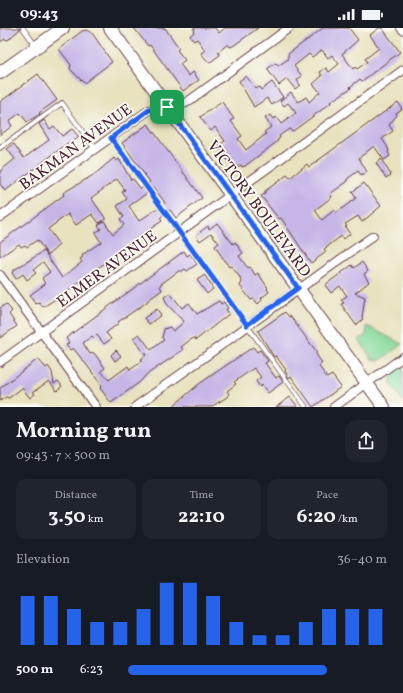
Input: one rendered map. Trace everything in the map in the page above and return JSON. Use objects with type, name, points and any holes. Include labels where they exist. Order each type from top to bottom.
[{"type":"main road","points":[[0,74],[63,28]]},
{"type":"main road","name":"VICTORY BOULEVARD","points":[[110,28],[384,407]]},
{"type":"street","name":"BAKMAN AVENUE","points":[[0,217],[149,110],[186,103],[289,28]]},
{"type":"street","name":"ELMER AVENUE","points":[[0,362],[403,70]]},
{"type":"street","points":[[135,407],[298,288],[373,236]]},
{"type":"street","points":[[0,275],[96,407]]},
{"type":"street","points":[[334,407],[403,357]]},
{"type":"lane","points":[[23,28],[37,47]]},
{"type":"lane","points":[[0,148],[62,103],[95,149]]},
{"type":"lane","points":[[111,138],[306,407]]},
{"type":"green space","points":[[367,326],[402,344],[379,361],[372,359],[359,340],[366,335]]},
{"type":"green space","points":[[403,364],[403,401],[391,384],[391,378],[394,372]]},
{"type":"building","points":[[0,28],[20,29],[8,40],[5,39],[0,42]]},
{"type":"building","points":[[134,28],[165,28],[179,48],[177,50],[185,60],[180,64],[189,76],[193,72],[199,80],[183,91],[150,45],[148,46]]},
{"type":"building","points":[[193,28],[215,28],[219,33],[225,28],[258,28],[233,46],[230,47],[228,44],[218,52],[220,55],[209,63],[201,53],[205,50],[197,39],[194,41],[190,36],[195,31]]},
{"type":"building","points":[[323,28],[349,28],[358,40],[342,54],[353,69],[355,67],[357,69],[367,62],[365,59],[379,48],[370,35],[379,28],[382,28],[400,52],[362,81],[360,79],[350,87],[351,88],[330,102],[331,103],[293,131],[289,129],[279,136],[280,138],[277,140],[278,141],[245,166],[242,167],[241,165],[237,167],[232,161],[229,163],[218,146],[225,141],[215,127],[211,131],[200,117],[222,102],[234,119],[231,121],[242,136],[238,139],[246,150],[266,134],[264,132],[271,127],[265,118],[270,115],[273,119],[276,117],[281,124],[296,113],[288,103],[284,106],[280,101],[291,92],[298,102],[306,97],[309,102],[320,92],[313,84],[322,76],[320,72],[326,68],[329,72],[339,64],[332,55],[328,58],[322,50],[312,57],[309,54],[294,66],[302,76],[297,80],[300,85],[295,89],[287,79],[279,85],[267,69],[276,63],[278,66],[288,59],[288,54]]},
{"type":"building","points":[[86,30],[92,33],[112,62],[84,83],[70,69],[71,65],[59,49],[82,31]]},
{"type":"building","points":[[38,74],[57,100],[39,113],[40,114],[27,122],[20,113],[9,121],[12,126],[0,135],[0,102]]},
{"type":"building","points":[[246,76],[256,89],[259,87],[261,90],[272,82],[283,97],[272,105],[267,98],[254,107],[239,81]]},
{"type":"building","points":[[398,102],[402,109],[396,113],[397,115],[389,125],[393,131],[382,139],[387,146],[390,156],[384,160],[374,146],[359,158],[367,172],[362,176],[358,171],[347,179],[348,181],[330,194],[332,197],[315,210],[322,220],[334,210],[336,213],[356,198],[352,192],[364,183],[381,206],[362,222],[358,216],[345,224],[347,226],[345,227],[350,234],[343,239],[341,236],[324,249],[326,252],[311,263],[281,218],[279,219],[261,196],[265,194],[265,191],[287,175],[290,178],[307,164],[309,167]]},
{"type":"building","points":[[44,120],[50,129],[54,126],[62,136],[72,129],[79,137],[70,144],[69,142],[5,191],[0,184],[0,171],[15,159],[7,149],[14,144],[24,158],[49,140],[39,124]]},
{"type":"building","points":[[148,124],[202,198],[176,218],[170,210],[168,211],[163,204],[165,203],[154,188],[152,189],[148,183],[150,182],[122,143]]},
{"type":"building","points":[[114,158],[116,161],[119,159],[131,180],[133,179],[141,189],[143,187],[147,193],[129,206],[139,221],[158,208],[163,215],[160,218],[162,221],[115,254],[114,258],[92,271],[70,290],[43,307],[39,302],[36,304],[30,295],[45,284],[42,278],[50,272],[43,262],[33,270],[36,273],[27,280],[23,274],[16,279],[12,273],[14,270],[44,251],[62,278],[82,262],[80,259],[83,257],[82,255],[101,242],[95,233],[101,229],[98,225],[104,221],[113,234],[124,225],[120,219],[124,217],[117,206],[127,199],[122,192],[125,190],[117,179],[91,198],[106,219],[99,223],[92,214],[76,225],[68,214],[48,229],[59,245],[48,255],[37,240],[27,247],[25,245],[21,247],[19,244],[0,257],[0,242],[64,195],[63,193],[95,174]]},
{"type":"building","points":[[381,159],[391,175],[386,178],[376,163]]},
{"type":"building","points":[[217,223],[233,244],[235,242],[243,253],[239,256],[247,267],[251,268],[255,275],[258,273],[268,288],[267,289],[269,292],[261,298],[262,300],[258,304],[254,299],[251,300],[240,286],[242,282],[239,276],[231,266],[229,267],[216,248],[215,246],[219,243],[211,233],[200,241],[196,235],[208,226],[209,229]]},
{"type":"building","points":[[184,251],[187,256],[190,254],[197,264],[187,271],[185,269],[181,272],[180,270],[161,284],[160,286],[162,290],[118,322],[119,323],[106,333],[111,339],[104,344],[97,335],[94,338],[92,336],[83,343],[90,354],[94,353],[105,368],[101,371],[109,380],[128,366],[130,370],[142,361],[141,359],[146,355],[133,338],[139,334],[151,350],[164,340],[162,338],[164,329],[170,327],[173,331],[184,322],[167,304],[164,297],[170,293],[182,308],[189,303],[197,314],[219,301],[221,304],[224,302],[228,308],[226,309],[229,314],[196,340],[194,338],[190,340],[181,347],[183,350],[146,375],[140,382],[111,403],[100,388],[102,386],[89,368],[73,348],[70,350],[66,345],[69,343],[66,338]]},
{"type":"building","points":[[362,262],[368,271],[364,274],[369,282],[355,293],[365,297],[363,319],[356,325],[341,304],[344,303],[341,300],[347,296],[340,286],[331,293],[325,285],[352,265],[354,268]]},
{"type":"building","points":[[205,275],[213,289],[207,294],[197,280]]},
{"type":"building","points":[[6,304],[12,311],[9,314],[17,326],[0,338],[0,308]]},
{"type":"building","points":[[157,309],[161,315],[149,324],[144,318]]},
{"type":"building","points":[[285,312],[289,317],[290,316],[316,351],[316,354],[322,363],[319,366],[327,378],[332,375],[341,387],[313,407],[291,376],[289,378],[285,371],[286,370],[276,356],[274,357],[258,331]]},
{"type":"building","points":[[253,347],[257,352],[260,350],[268,361],[265,363],[276,378],[279,376],[283,382],[268,393],[262,385],[260,387],[256,381],[261,377],[254,368],[234,382],[236,384],[227,391],[229,394],[227,397],[211,407],[172,407],[199,384]]},
{"type":"building","points":[[116,350],[121,356],[115,361],[111,355]]},
{"type":"building","points":[[38,359],[46,368],[48,366],[52,372],[54,384],[58,381],[62,386],[57,391],[49,381],[33,392],[35,394],[30,398],[22,388],[9,398],[6,397],[0,401],[0,388]]},
{"type":"building","points":[[290,397],[298,407],[276,407]]},
{"type":"route","points":[[167,107],[298,288],[247,325],[111,138],[149,110],[167,107]]}]
